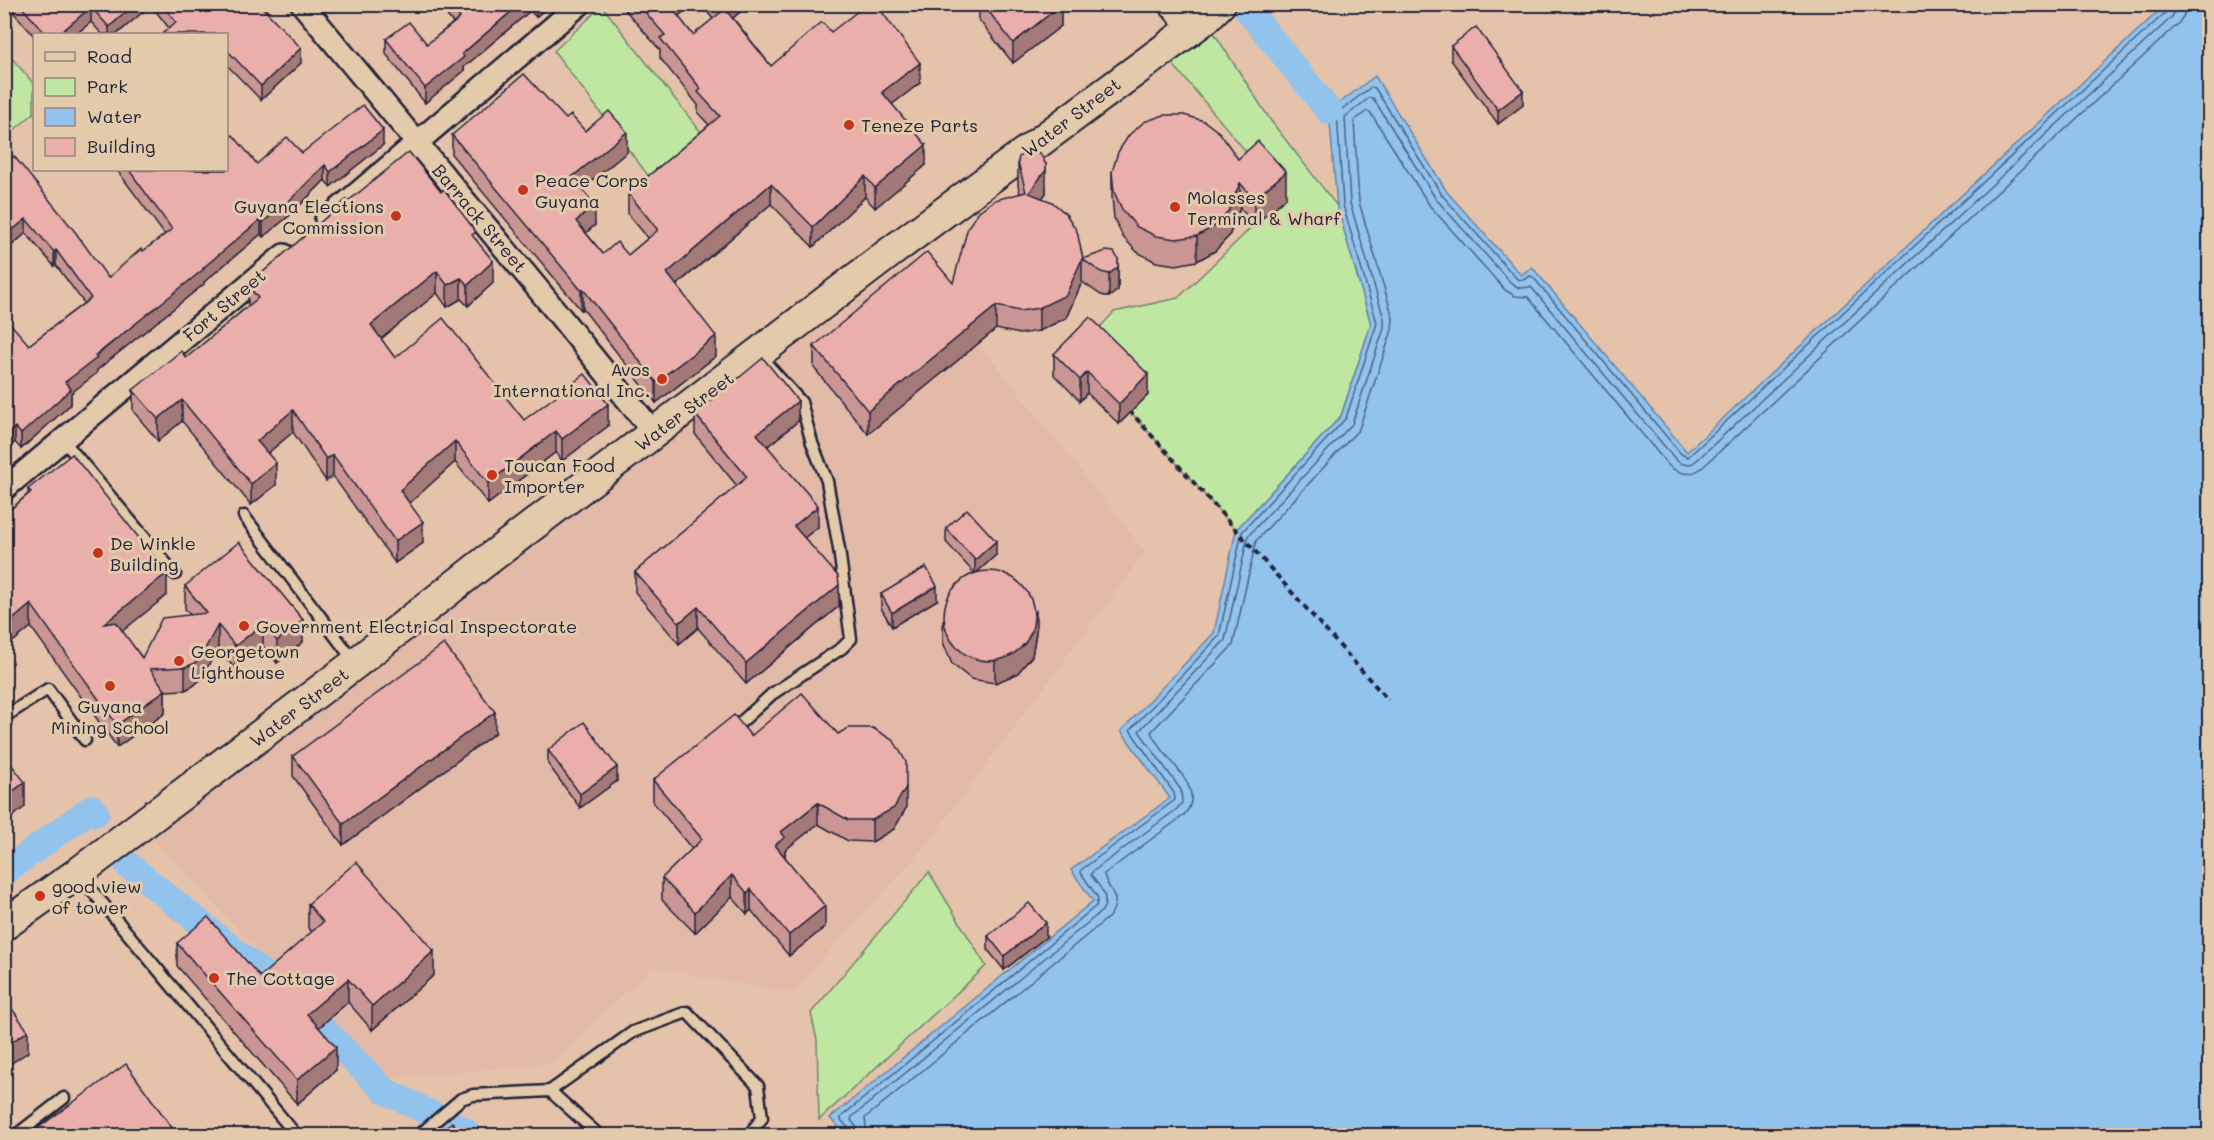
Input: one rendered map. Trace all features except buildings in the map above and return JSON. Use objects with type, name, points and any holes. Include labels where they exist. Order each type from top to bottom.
[{"type":"street","name":"Barrack Street","points":[[302,4],[655,434]]},
{"type":"street","name":"Fort Street","points":[[4,489],[417,143],[579,4]]},
{"type":"street","points":[[1169,4],[1205,17]]},
{"type":"street","name":"Water Street","points":[[4,925],[78,873],[356,663],[888,254],[1205,17]]},
{"type":"lane","points":[[738,725],[772,694],[842,648],[850,639],[839,549],[827,481],[812,443],[801,402],[758,354]]},
{"type":"lane","points":[[63,440],[175,574]]},
{"type":"lane","points":[[244,516],[356,663]]},
{"type":"lane","points":[[4,717],[48,689],[85,740]]},
{"type":"lane","points":[[78,873],[297,1136]]},
{"type":"lane","points":[[422,1132],[461,1099],[473,1095],[550,1091],[633,1032],[687,1012],[758,1086],[762,1118],[748,1136]]},
{"type":"lane","points":[[550,1091],[600,1136]]},
{"type":"lane","points":[[15,1136],[64,1098]]},
{"type":"path","points":[[1122,402],[1388,700]]},
{"type":"shaded area","points":[[913,260],[1145,552],[922,850],[791,993],[652,967],[551,1063],[379,1080],[148,833]]},
{"type":"green space","points":[[602,6],[704,136],[650,178],[554,51]]},
{"type":"green space","points":[[1205,19],[1271,121],[1337,206],[1371,324],[1341,416],[1236,530],[1129,410],[1090,338],[1114,312],[1178,298],[1285,198],[1161,50]]},
{"type":"green space","points":[[4,49],[33,83],[33,114],[5,138]]},
{"type":"green space","points":[[929,872],[986,966],[819,1120],[817,1040],[811,1013]]},
{"type":"water","points":[[2165,5],[2210,5],[2209,1135],[847,1136],[830,1118],[1093,901],[1071,870],[1170,798],[1121,731],[1214,633],[1236,530],[1341,416],[1371,324],[1337,206],[1329,111],[1375,76],[1447,192],[1521,275],[1532,267],[1687,452]]},
{"type":"waterway","points":[[1243,4],[1329,111]]},
{"type":"waterway","points":[[4,872],[92,808],[96,813]]},
{"type":"waterway","points":[[128,865],[289,995],[385,1091],[462,1129],[470,1136]]},
{"type":"place","name":"Teneze Parts","points":[[849,125]]},
{"type":"place","name":"Peace Corps Guyana","points":[[523,190]]},
{"type":"place","name":"Molasses Terminal & Wharf","points":[[1175,207]]},
{"type":"place","name":"Guyana Elections Commission","points":[[396,216]]},
{"type":"place","name":"Avos International Inc.","points":[[662,379]]},
{"type":"place","name":"Toucan Food Importer","points":[[492,475]]},
{"type":"place","name":"De Winkle Building","points":[[98,553]]},
{"type":"place","name":"Government Electrical Inspectorate","points":[[244,626]]},
{"type":"place","name":"Georgetown Lighthouse","points":[[179,661]]},
{"type":"place","name":"Guyana Mining School","points":[[110,686]]},
{"type":"place","name":"good view of tower","points":[[40,896]]},
{"type":"place","name":"The Cottage","points":[[214,978]]}]
